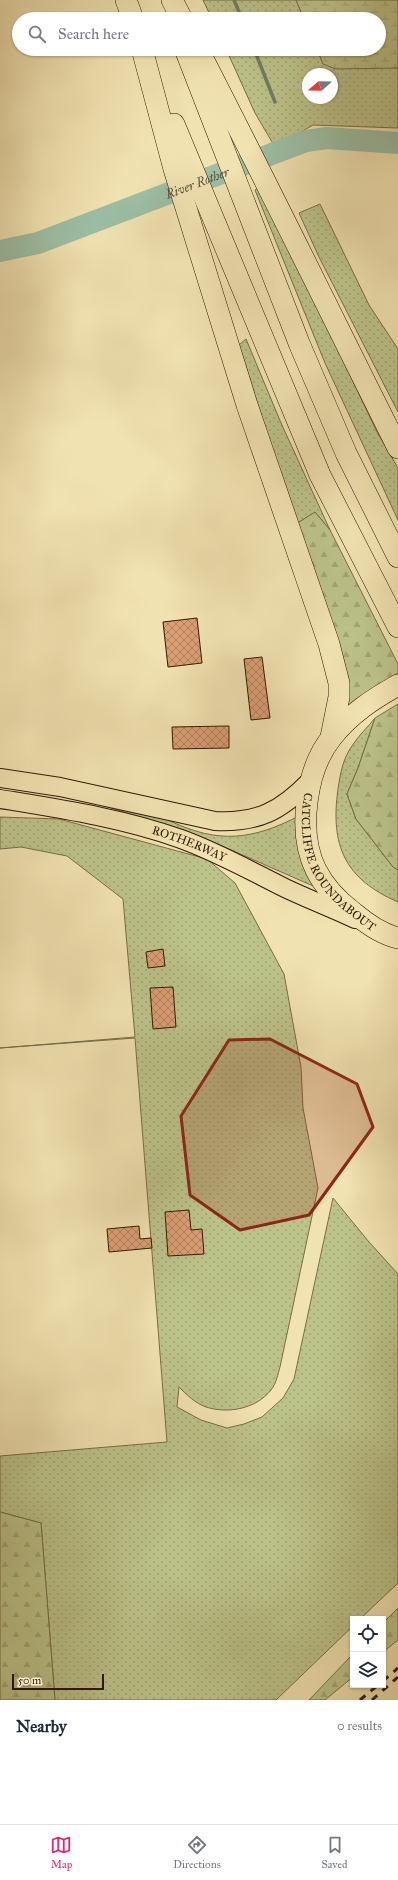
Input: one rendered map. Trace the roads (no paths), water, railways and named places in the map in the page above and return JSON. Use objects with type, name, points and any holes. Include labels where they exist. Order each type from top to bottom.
[{"type":"highway","points":[[126,0],[130,12]]},
{"type":"highway","points":[[166,0],[170,12]]},
{"type":"highway","points":[[172,0],[178,12]]},
{"type":"highway","points":[[145,56],[182,164],[188,214],[247,405],[328,644],[339,683],[339,697],[331,737]]},
{"type":"highway","points":[[188,56],[224,146],[240,192],[299,343],[342,446],[398,557]]},
{"type":"highway","points":[[202,56],[398,448]]},
{"type":"highway","points":[[182,164],[208,206],[320,475],[398,627]]},
{"type":"highway","name":"CATCLIFFE ROUNDABOUT","points":[[398,685],[379,695],[354,712],[331,737],[324,748],[310,781],[307,800],[306,831],[306,840],[316,869],[331,894],[367,924],[386,935],[398,938]]},
{"type":"main road","name":"ROTHERWAY","points":[[0,778],[60,787],[215,821],[253,819],[268,813],[294,797],[310,781]]},
{"type":"main road","name":"ROTHERWAY","points":[[0,799],[84,812],[127,822],[181,839],[232,860],[286,888],[367,924]]},
{"type":"waterway","points":[[234,0],[239,12]]},
{"type":"waterway","points":[[257,56],[275,102]]},
{"type":"waterway","name":"River Rother","points":[[0,251],[38,243],[306,141],[327,138],[398,143]]},
{"type":"railway","points":[[386,1678],[398,1668]]},
{"type":"railway","points":[[372,1700],[398,1677]]},
{"type":"railway","points":[[360,1700],[374,1688]]}]
